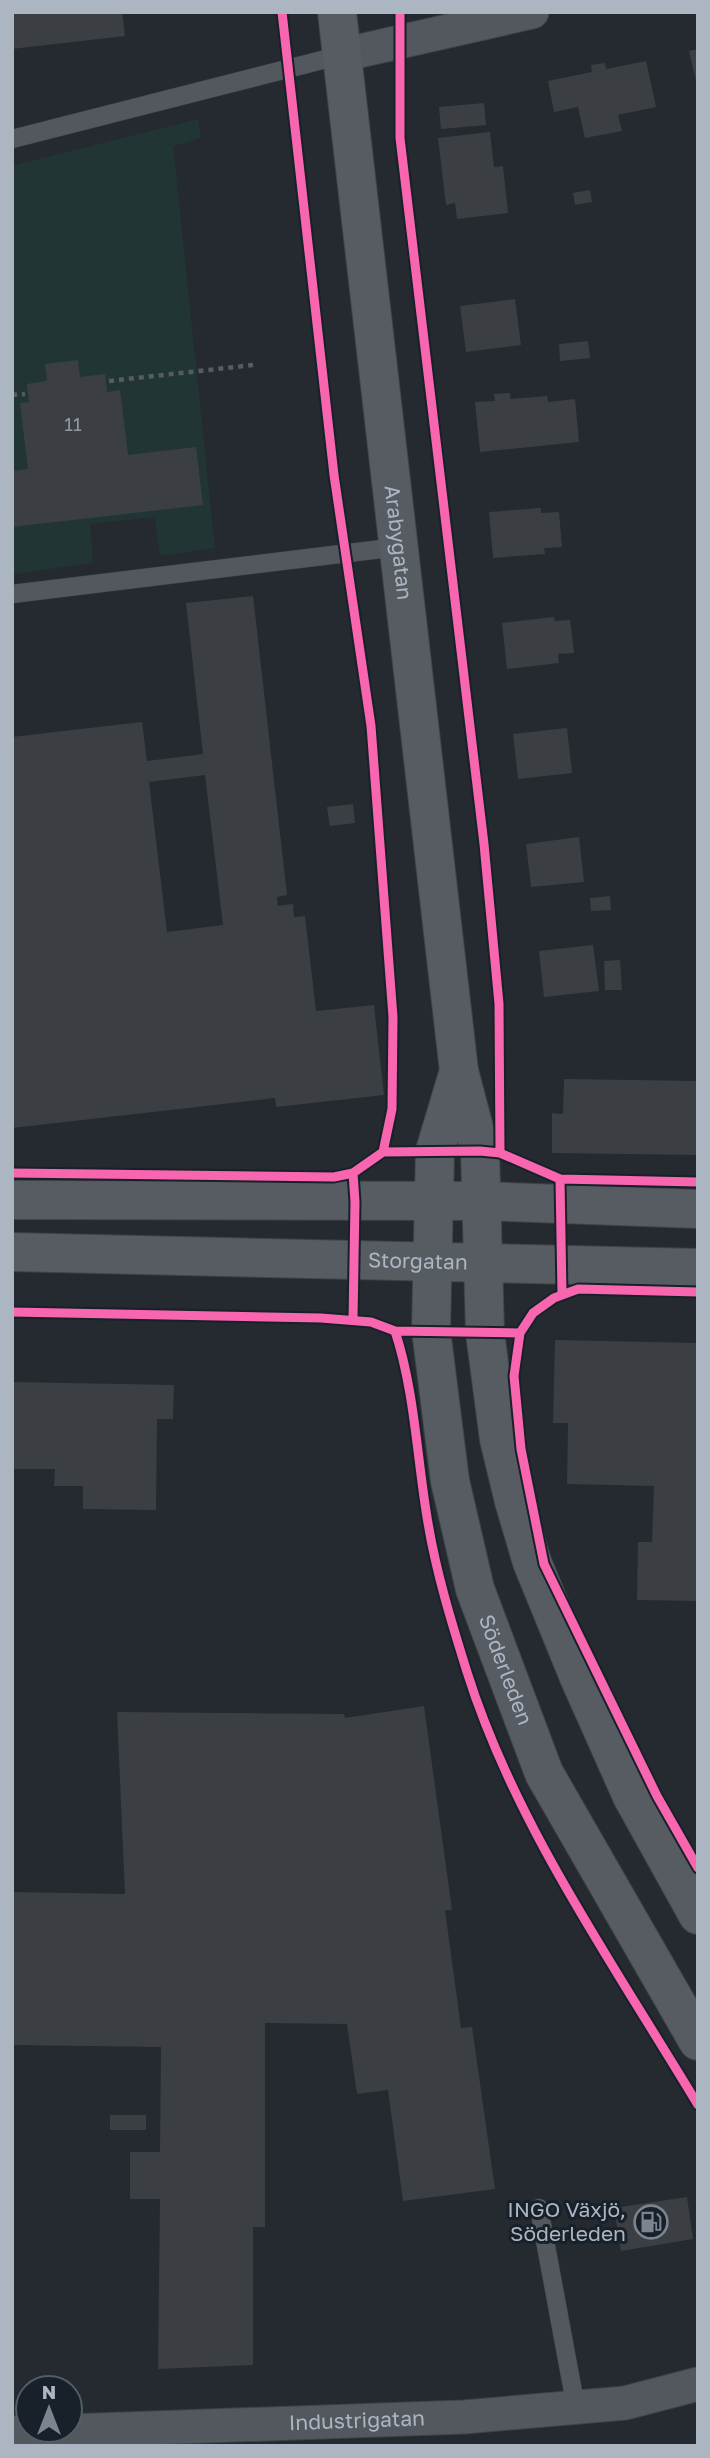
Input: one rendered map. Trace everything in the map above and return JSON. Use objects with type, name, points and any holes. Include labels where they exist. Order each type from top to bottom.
[{"type":"street","name":"Arabygatan","points":[[337,12],[460,1071],[480,1151],[483,1265]]},
{"type":"street","points":[[342,55],[532,12]]},
{"type":"street","name":"Arabygatan","points":[[433,1262],[435,1151],[460,1071]]},
{"type":"street","points":[[12,1200],[481,1201],[698,1209]]},
{"type":"street","name":"Storgatan","points":[[12,1252],[698,1268]]},
{"type":"street","name":"Söderleden","points":[[433,1262],[431,1330],[441,1433],[460,1529],[493,1645],[544,1773],[698,2041]]},
{"type":"street","points":[[483,1265],[485,1333],[499,1439],[532,1562],[632,1796],[698,1915]]},
{"type":"street","name":"Industrigatan","points":[[12,2433],[370,2421],[576,2408],[653,2398],[698,2384]]},
{"type":"lane","points":[[12,139],[342,55]]},
{"type":"lane","points":[[12,594],[398,547]]},
{"type":"lane","points":[[539,2207],[576,2408]]},
{"type":"path","points":[[109,381],[253,365]]},
{"type":"path","points":[[12,396],[24,394]]},
{"type":"green space","points":[[198,119],[201,138],[173,146],[215,548],[160,556],[155,517],[90,524],[93,563],[12,574],[12,166]]},
{"type":"building","points":[[12,12],[122,12],[125,36],[12,49]]},
{"type":"building","points":[[698,49],[698,85],[697,85],[689,51]]},
{"type":"building","points":[[646,61],[656,107],[618,115],[622,131],[585,138],[578,107],[554,112],[548,81],[592,72],[591,65],[605,63],[606,69]]},
{"type":"building","points":[[484,103],[486,125],[441,129],[439,107]]},
{"type":"building","points":[[490,132],[494,167],[503,166],[508,213],[457,219],[455,203],[446,205],[438,138]]},
{"type":"building","points":[[590,190],[592,202],[575,205],[573,193]]},
{"type":"building","points":[[515,299],[521,345],[466,352],[460,306]]},
{"type":"building","points":[[588,341],[590,358],[560,361],[559,344]]},
{"type":"building","points":[[78,360],[80,377],[105,374],[107,392],[120,390],[128,455],[196,447],[203,505],[12,527],[12,471],[28,469],[20,403],[29,402],[27,384],[47,381],[45,364]]},
{"type":"building","points":[[510,393],[510,399],[547,396],[548,402],[575,399],[579,442],[480,452],[475,402],[495,401],[494,394]]},
{"type":"building","points":[[541,508],[541,513],[559,512],[562,547],[544,548],[545,554],[493,558],[489,512]]},
{"type":"building","points":[[253,596],[287,895],[277,897],[278,906],[293,904],[294,917],[305,916],[316,1011],[374,1005],[384,1095],[276,1107],[275,1098],[12,1128],[12,737],[142,722],[147,761],[203,754],[186,603]],"holes":[[[205,775],[223,925],[167,932],[149,782]]]},
{"type":"building","points":[[554,617],[555,621],[570,620],[574,653],[558,654],[559,663],[507,669],[502,623]]},
{"type":"building","points":[[567,728],[572,773],[518,779],[513,734]]},
{"type":"building","points":[[353,804],[355,823],[330,826],[327,807]]},
{"type":"building","points":[[579,837],[584,882],[531,887],[526,844]]},
{"type":"building","points":[[610,896],[611,910],[591,911],[590,898]]},
{"type":"building","points":[[593,945],[599,991],[544,997],[539,951]]},
{"type":"building","points":[[620,960],[622,990],[605,990],[604,961]]},
{"type":"building","points":[[564,1079],[698,1081],[698,1155],[552,1153],[552,1113],[563,1114]]},
{"type":"building","points":[[555,1340],[698,1343],[698,1601],[637,1600],[638,1542],[652,1542],[654,1486],[567,1484],[568,1423],[553,1423]]},
{"type":"building","points":[[12,1382],[174,1385],[173,1419],[157,1419],[156,1510],[83,1509],[83,1486],[54,1486],[55,1469],[13,1469]]},
{"type":"building","points":[[424,1706],[452,1910],[445,1910],[461,2028],[472,2027],[495,2189],[403,2201],[388,2090],[357,2094],[347,2024],[265,2023],[265,2227],[253,2227],[253,2365],[158,2369],[160,2199],[130,2199],[130,2152],[160,2152],[161,2047],[12,2045],[12,1892],[125,1894],[117,1712],[344,1714],[345,1718]]},
{"type":"building","points":[[110,2115],[146,2115],[146,2130],[110,2130]]},
{"type":"building","points":[[687,2197],[693,2239],[621,2251],[614,2208]]},
{"type":"cycle path","points":[[282,12],[334,475],[371,726],[393,1017],[392,1109],[383,1152]]},
{"type":"cycle path","points":[[400,12],[400,138],[484,844],[499,1004],[500,1153]]},
{"type":"cycle path","points":[[12,1173],[334,1177],[353,1173],[383,1152],[480,1151],[500,1153],[560,1179],[698,1182]]},
{"type":"cycle path","points":[[353,1173],[353,1320]]},
{"type":"cycle path","points":[[560,1179],[562,1294]]},
{"type":"cycle path","points":[[698,1292],[578,1289],[554,1298],[533,1313],[520,1333],[514,1376],[521,1449],[544,1564],[657,1796],[698,1868]]},
{"type":"cycle path","points":[[12,1312],[321,1318],[371,1322],[395,1331],[520,1333]]},
{"type":"cycle path","points":[[395,1331],[407,1378],[435,1560],[461,1654],[487,1729],[512,1785],[570,1895],[698,2105]]},
{"type":"place","name":"INGO Växjö, Söderleden","points":[[651,2222]]}]
